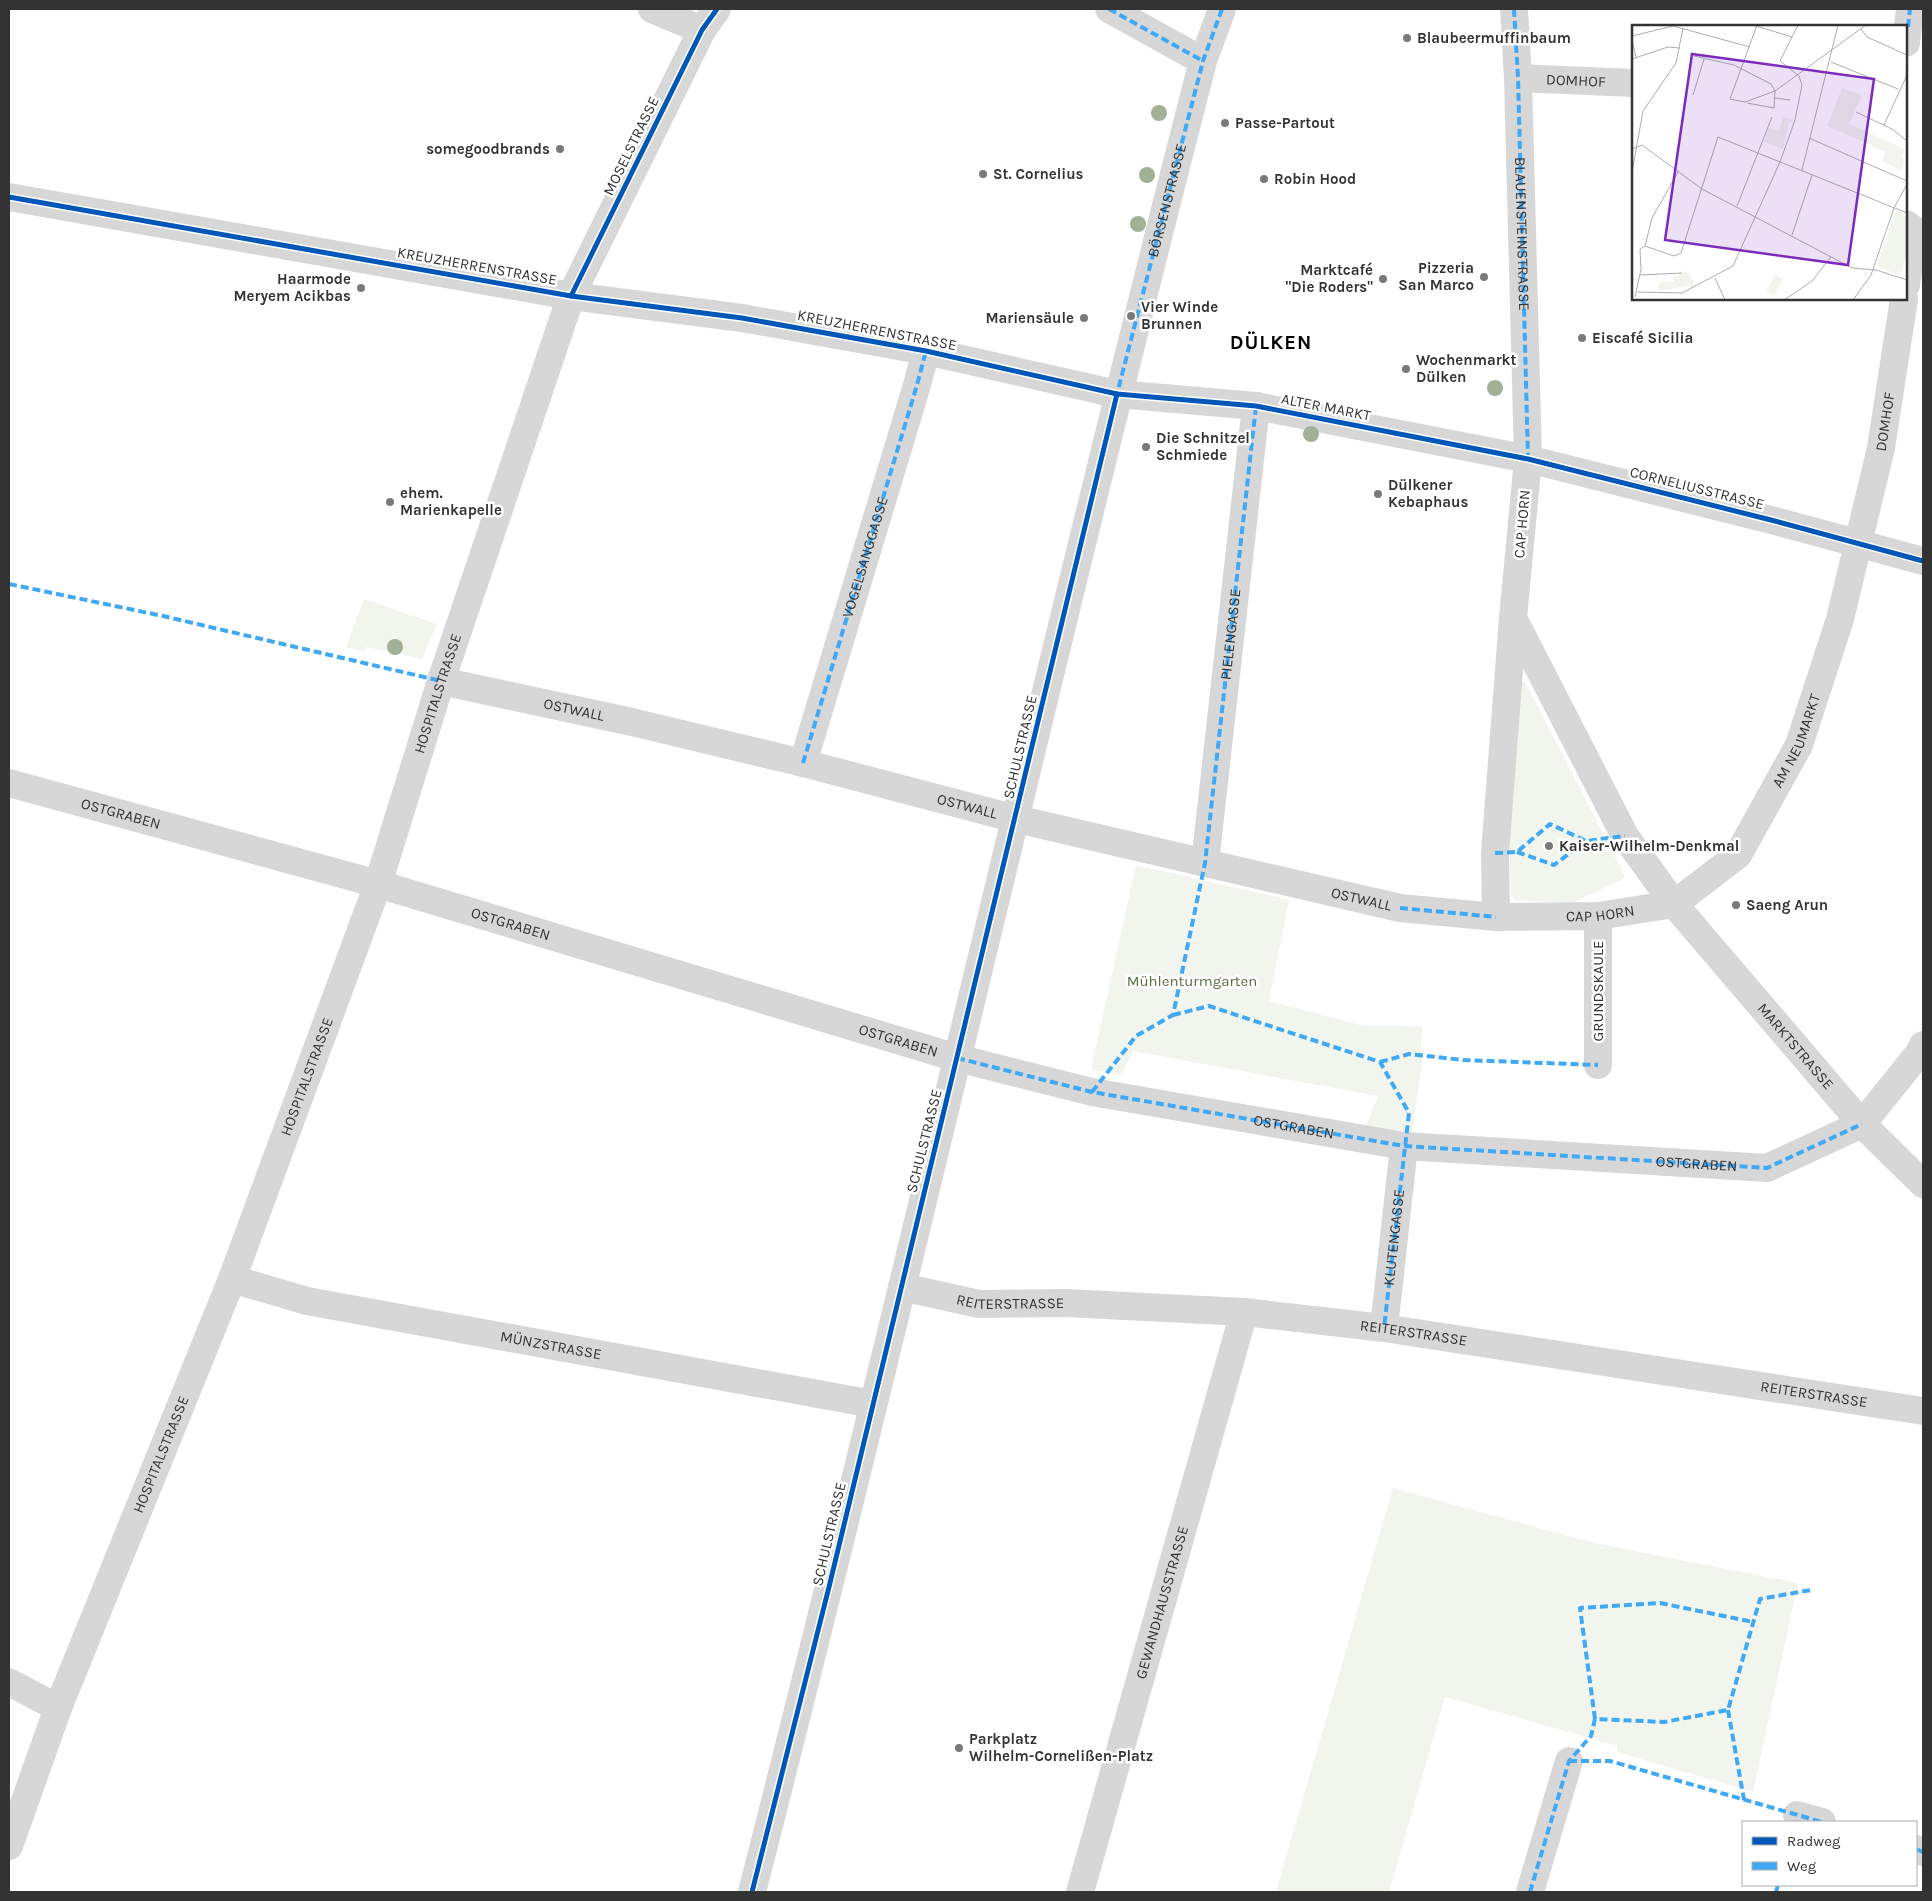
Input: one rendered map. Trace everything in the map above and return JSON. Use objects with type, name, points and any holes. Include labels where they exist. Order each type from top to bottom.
[{"type":"street","points":[[652,9],[710,19]]},
{"type":"street","points":[[1109,9],[1203,61]]},
{"type":"street","name":"BÖRSENSTRASSE","points":[[1117,394],[1203,61],[1222,9]]},
{"type":"street","name":"BLAUENSTEINSTRASSE","points":[[1514,9],[1518,78],[1528,459]]},
{"type":"street","name":"MOSELSTRASSE","points":[[571,296],[710,19]]},
{"type":"street","name":"DOMHOF","points":[[1518,78],[1632,83]]},
{"type":"street","name":"KREUZHERRENSTRASSE","points":[[9,197],[571,296],[742,318],[926,351],[1117,394]]},
{"type":"street","points":[[1907,225],[1914,230],[1907,278]]},
{"type":"street","name":"HOSPITALSTRASSE","points":[[9,1846],[58,1708],[232,1279],[378,884],[442,681],[571,296]]},
{"type":"street","name":"DOMHOF","points":[[1860,543],[1881,448],[1904,300]]},
{"type":"street","name":"VOGELSANGGASSE","points":[[803,763],[918,384],[926,351]]},
{"type":"street","name":"ALTER MARKT","points":[[1117,394],[1256,406],[1528,459]]},
{"type":"street","name":"SCHULSTRASSE","points":[[752,1892],[830,1587],[1117,394]]},
{"type":"street","name":"PIELENGASSE","points":[[1205,863],[1256,406]]},
{"type":"street","name":"CORNELIUSSTRASSE","points":[[1528,459],[1860,543],[1923,561]]},
{"type":"street","name":"CAP HORN","points":[[1528,459],[1513,618],[1495,853],[1496,917],[1598,916],[1674,904]]},
{"type":"street","name":"AM NEUMARKT","points":[[1674,904],[1738,855],[1799,745],[1840,619],[1860,543]]},
{"type":"street","points":[[1513,618],[1625,836],[1674,904]]},
{"type":"street","name":"OSTWALL","points":[[442,681],[632,722],[803,763],[1016,819],[1400,908],[1496,917]]},
{"type":"street","name":"OSTGRABEN","points":[[9,783],[378,884],[957,1058],[1092,1092],[1404,1146],[1767,1168],[1862,1124]]},
{"type":"street","name":"MARKTSTRASSE","points":[[1674,904],[1862,1124],[1923,1184]]},
{"type":"street","name":"GRUNDSKAULE","points":[[1598,916],[1598,1065]]},
{"type":"street","points":[[1862,1124],[1919,1053],[1923,1045]]},
{"type":"street","name":"KLUTENGASSE","points":[[1384,1328],[1404,1146]]},
{"type":"street","name":"MÜNZSTRASSE","points":[[232,1279],[307,1302],[873,1404]]},
{"type":"street","name":"REITERSTRASSE","points":[[902,1287],[979,1304],[1066,1303],[1244,1312],[1384,1328],[1923,1411]]},
{"type":"street","name":"GEWANDHAUSSTRASSE","points":[[1080,1892],[1244,1312]]},
{"type":"street","points":[[9,1682],[58,1708]]},
{"type":"street","points":[[1530,1892],[1569,1761]]},
{"type":"green space","points":[[364,599],[437,624],[422,659],[366,647],[364,652],[346,647]]},
{"type":"green space","points":[[1517,682],[1525,682],[1625,876],[1621,880],[1572,903],[1516,900],[1511,895],[1507,795]]},
{"type":"green space","name":"Mühlenturmgarten","points":[[1136,865],[1289,900],[1269,1001],[1364,1026],[1422,1026],[1421,1050],[1424,1050],[1412,1132],[1366,1126],[1378,1096],[1133,1051],[1121,1075],[1091,1069]]},
{"type":"green space","points":[[1393,1488],[1594,1543],[1798,1583],[1753,1792],[1617,1752],[1617,1746],[1445,1697],[1389,1892],[1276,1892]]},
{"type":"marked path","points":[[1109,9],[1203,61]]},
{"type":"marked path","points":[[1122,394],[1117,394],[1203,61],[1222,9]]},
{"type":"marked path","points":[[1514,9],[1518,78],[1528,459],[1524,458]]},
{"type":"marked path","points":[[1908,27],[1910,9]]},
{"type":"marked path","points":[[803,763],[926,351]]},
{"type":"marked path","points":[[1092,1092],[1136,1036],[1173,1015],[1205,863],[1256,406]]},
{"type":"marked path","points":[[9,584],[163,616],[441,681]]},
{"type":"marked path","points":[[1495,853],[1517,852],[1550,824],[1586,841],[1625,836]]},
{"type":"marked path","points":[[1517,852],[1554,865],[1586,841]]},
{"type":"marked path","points":[[1400,908],[1496,917]]},
{"type":"marked path","points":[[1173,1015],[1209,1006],[1380,1062],[1409,1113],[1384,1328]]},
{"type":"marked path","points":[[1380,1062],[1409,1054],[1463,1060],[1598,1065]]},
{"type":"marked path","points":[[957,1058],[1092,1092],[1404,1146],[1767,1168],[1862,1124]]},
{"type":"marked path","points":[[1530,1892],[1569,1761],[1591,1736],[1595,1719],[1664,1722],[1728,1710],[1760,1599],[1811,1590]]},
{"type":"marked path","points":[[1595,1719],[1580,1608],[1660,1603],[1753,1622]]},
{"type":"marked path","points":[[1728,1710],[1744,1800]]},
{"type":"marked path","points":[[1569,1761],[1610,1761],[1819,1821]]},
{"type":"marked path","points":[[1917,1849],[1923,1852]]},
{"type":"marked path","points":[[1776,1892],[1778,1886]]},
{"type":"cycle path","points":[[571,296],[702,30],[717,9]]},
{"type":"cycle path","points":[[9,197],[571,296],[742,318],[926,351],[1117,394],[1256,406],[1528,459],[1775,521],[1923,561]]},
{"type":"cycle path","points":[[752,1892],[829,1587],[1117,394]]},
{"type":"place","name":"Blaubeermuffinbaum","points":[[1407,38]]},
{"type":"place","name":"Passe-Partout","points":[[1225,123]]},
{"type":"place","name":"somegoodbrands","points":[[560,149]]},
{"type":"place","name":"St. Cornelius","points":[[983,174]]},
{"type":"place","name":"Robin Hood","points":[[1264,179]]},
{"type":"place","name":"Pizzeria San Marco","points":[[1484,277]]},
{"type":"place","name":"Marktcafé \"Die Roders\"","points":[[1383,279]]},
{"type":"place","name":"Haarmode Meryem Acikbas","points":[[361,288]]},
{"type":"place","name":"Vier Winde Brunnen","points":[[1131,316]]},
{"type":"place","name":"Mariensäule","points":[[1084,318]]},
{"type":"place","name":"Eiscafé Sicilia","points":[[1582,338]]},
{"type":"place","name":"Wochenmarkt Dülken","points":[[1406,369]]},
{"type":"place","name":"Die Schnitzel Schmiede","points":[[1146,447]]},
{"type":"place","name":"Dülkener Kebaphaus","points":[[1378,494]]},
{"type":"place","name":"ehem. Marienkapelle","points":[[390,502]]},
{"type":"place","name":"Kaiser-Wilhelm-Denkmal","points":[[1549,846]]},
{"type":"place","name":"Saeng Arun","points":[[1736,905]]},
{"type":"place","name":"Parkplatz Wilhelm-Cornelißen-Platz","points":[[959,1748]]},
{"type":"district","name":"DÜLKEN","points":[[1271,342]]}]
